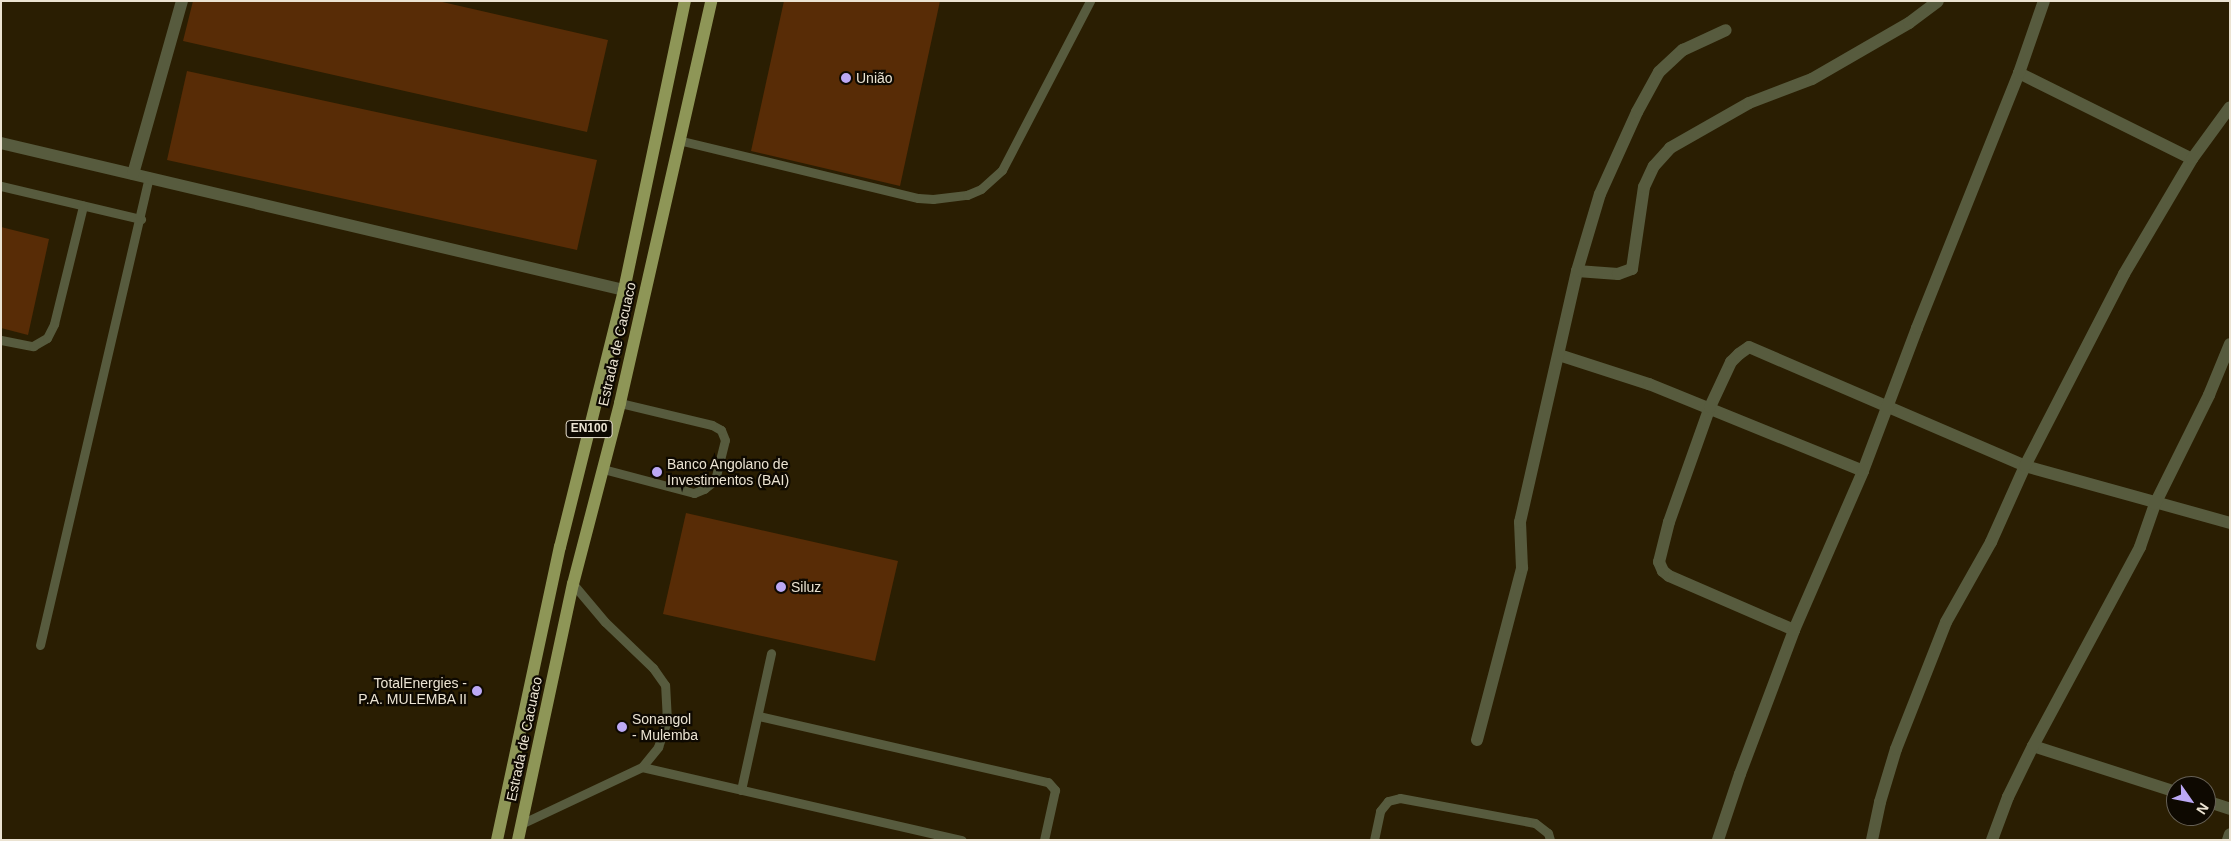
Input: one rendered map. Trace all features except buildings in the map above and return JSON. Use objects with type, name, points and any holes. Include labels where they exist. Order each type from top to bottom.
[{"type":"main road","name":"Estrada de Cacuaco","points":[[497,840],[560,547],[624,290],[685,1]]},
{"type":"main road","name":"Estrada de Cacuaco","points":[[518,840],[572,584],[620,403],[711,1]]},
{"type":"street","points":[[133,174],[182,1]]},
{"type":"street","points":[[1577,271],[1618,274],[1632,269],[1644,187],[1654,166],[1670,148],[1749,104],[1812,79],[1908,23],[1938,1]]},
{"type":"street","points":[[1718,840],[1740,774],[1794,630],[1863,471],[1886,407],[2019,73],[2044,1]]},
{"type":"street","points":[[1477,740],[1522,568],[1520,522],[1577,271],[1608,172],[1651,84],[1659,72],[1683,50],[1726,30]]},
{"type":"street","points":[[2019,73],[2192,159]]},
{"type":"street","points":[[1872,840],[1880,802],[1896,749],[1936,644],[1990,542],[2025,466],[2124,274],[2192,159],[2230,107]]},
{"type":"street","points":[[1,143],[624,290]]},
{"type":"street","points":[[1992,840],[2008,797],[2033,746],[2140,548],[2154,504],[2208,395],[2230,344]]},
{"type":"street","points":[[1794,630],[1669,576],[1663,571],[1659,562],[1669,522],[1710,407],[1731,362],[1749,347],[2025,466],[2154,504],[2230,523]]},
{"type":"street","points":[[1559,356],[1649,384],[1710,407],[1863,471]]},
{"type":"street","points":[[2033,746],[2166,789]]},
{"type":"street","points":[[2216,804],[2230,809]]},
{"type":"street","points":[[2228,840],[2230,834]]},
{"type":"lane","points":[[678,140],[918,198],[933,199],[967,195],[981,189],[1002,170],[1090,1]]},
{"type":"lane","points":[[40,645],[141,219],[149,177]]},
{"type":"lane","points":[[1,186],[141,219]]},
{"type":"lane","points":[[1,340],[33,346],[47,338],[54,324],[83,206]]},
{"type":"lane","points":[[603,469],[694,493],[704,489],[715,480],[725,440],[721,430],[712,425],[620,403]]},
{"type":"lane","points":[[521,824],[642,767],[658,747],[666,721],[665,685],[653,668],[605,622],[572,584]]},
{"type":"lane","points":[[741,790],[759,716],[771,652]]},
{"type":"lane","points":[[759,716],[1048,782],[1055,790],[1044,840]]},
{"type":"lane","points":[[642,767],[962,840]]},
{"type":"lane","points":[[1374,840],[1380,811],[1388,802],[1400,798],[1535,823],[1548,833],[1550,840]]},
{"type":"place","name":"União","points":[[846,78]]},
{"type":"place","name":"Banco Angolano de Investimentos (BAI)","points":[[657,472]]},
{"type":"place","name":"Siluz","points":[[781,587]]},
{"type":"place","name":"TotalEnergies - P.A. MULEMBA II","points":[[477,691]]},
{"type":"place","name":"Sonangol - Mulemba","points":[[622,727]]}]
